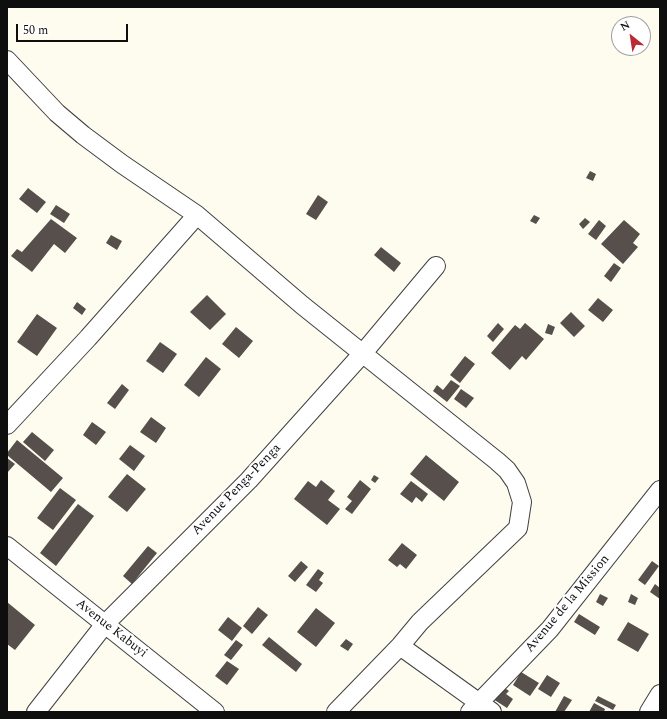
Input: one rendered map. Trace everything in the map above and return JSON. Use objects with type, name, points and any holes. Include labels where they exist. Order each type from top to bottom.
[{"type":"street","points":[[7,60],[57,113],[83,135],[122,164],[197,215],[302,305],[507,470],[516,483],[522,502],[519,524],[512,536],[443,599],[336,712]]},
{"type":"street","points":[[7,425],[88,338],[197,215]]},
{"type":"street","name":"Avenue Penga-Penga","points":[[36,712],[105,624],[249,480],[363,353],[436,266]]},
{"type":"street","name":"Avenue de la Mission","points":[[480,709],[550,628],[660,490]]},
{"type":"street","name":"Avenue Kabuyi","points":[[7,546],[215,712]]},
{"type":"street","points":[[400,646],[480,709]]},
{"type":"street","points":[[649,712],[660,694]]},
{"type":"building","points":[[590,171],[596,174],[593,181],[586,178]]},
{"type":"building","points":[[28,188],[46,202],[37,213],[19,199]]},
{"type":"building","points":[[318,195],[328,202],[316,220],[306,214]]},
{"type":"building","points":[[56,205],[70,214],[64,223],[50,214]]},
{"type":"building","points":[[534,215],[540,218],[536,224],[530,221]]},
{"type":"building","points":[[585,218],[590,222],[583,229],[579,224]]},
{"type":"building","points":[[51,219],[77,238],[65,253],[54,244],[32,272],[11,256],[17,249],[22,252]]},
{"type":"building","points":[[599,220],[606,226],[596,240],[588,234]]},
{"type":"building","points":[[624,220],[640,234],[633,243],[638,247],[623,264],[601,244]]},
{"type":"building","points":[[111,235],[122,241],[117,250],[106,243]]},
{"type":"building","points":[[381,247],[401,263],[394,272],[374,255]]},
{"type":"building","points":[[614,263],[621,268],[611,282],[604,276]]},
{"type":"building","points":[[207,295],[226,314],[210,330],[190,312]]},
{"type":"building","points":[[598,298],[613,310],[603,322],[588,310]]},
{"type":"building","points":[[77,302],[86,309],[82,315],[73,308]]},
{"type":"building","points":[[571,312],[585,326],[574,337],[560,323]]},
{"type":"building","points":[[37,314],[57,328],[37,356],[17,342]]},
{"type":"building","points":[[498,323],[504,329],[493,342],[487,336]]},
{"type":"building","points":[[525,323],[544,339],[526,360],[522,356],[510,370],[491,353],[515,325],[520,329]]},
{"type":"building","points":[[548,324],[555,327],[552,335],[545,333]]},
{"type":"building","points":[[236,327],[253,341],[239,358],[222,344]]},
{"type":"building","points":[[160,342],[177,354],[163,373],[146,361]]},
{"type":"building","points":[[465,356],[475,364],[460,383],[450,375]]},
{"type":"building","points":[[206,357],[221,369],[199,397],[184,385]]},
{"type":"building","points":[[451,380],[460,386],[447,402],[433,391],[437,385],[443,390]]},
{"type":"building","points":[[122,384],[129,390],[115,409],[107,403]]},
{"type":"building","points":[[461,389],[474,398],[466,408],[454,399]]},
{"type":"building","points":[[151,417],[166,428],[156,443],[140,432]]},
{"type":"building","points":[[92,422],[106,432],[96,445],[83,435]]},
{"type":"building","points":[[32,432],[54,450],[45,461],[23,442]]},
{"type":"building","points":[[17,440],[63,478],[51,492],[7,455]]},
{"type":"building","points":[[130,445],[145,456],[134,471],[119,459]]},
{"type":"building","points":[[426,455],[459,482],[444,501],[410,474]]},
{"type":"building","points":[[7,458],[15,464],[7,473]]},
{"type":"building","points":[[127,474],[146,489],[127,512],[108,497]]},
{"type":"building","points":[[374,475],[379,478],[375,483],[371,480]]},
{"type":"building","points":[[321,480],[335,491],[328,500],[340,509],[327,525],[294,499],[308,481],[316,487]]},
{"type":"building","points":[[360,480],[371,489],[352,514],[345,509],[352,501],[347,497]]},
{"type":"building","points":[[411,481],[428,494],[422,502],[416,497],[412,503],[400,494]]},
{"type":"building","points":[[60,488],[76,500],[53,530],[37,518]]},
{"type":"building","points":[[78,504],[94,516],[56,566],[40,553]]},
{"type":"building","points":[[402,543],[417,555],[406,569],[400,564],[397,567],[388,560]]},
{"type":"building","points":[[148,546],[157,553],[132,584],[123,576]]},
{"type":"building","points":[[301,561],[308,567],[295,582],[288,576]]},
{"type":"building","points":[[652,561],[659,566],[645,585],[638,580]]},
{"type":"building","points":[[318,569],[324,573],[319,580],[323,583],[316,592],[306,585]]},
{"type":"building","points":[[655,584],[660,588],[660,599],[650,592]]},
{"type":"building","points":[[600,594],[608,598],[603,606],[596,602]]},
{"type":"building","points":[[631,594],[638,598],[635,605],[628,602]]},
{"type":"building","points":[[7,602],[35,625],[15,650],[7,644]]},
{"type":"building","points":[[258,607],[268,615],[252,634],[243,626]]},
{"type":"building","points":[[316,608],[335,623],[316,647],[297,632]]},
{"type":"building","points":[[579,614],[600,627],[595,635],[574,622]]},
{"type":"building","points":[[228,617],[242,628],[232,641],[218,630]]},
{"type":"building","points":[[628,622],[649,634],[638,652],[617,640]]},
{"type":"building","points":[[269,637],[302,664],[296,672],[262,645]]},
{"type":"building","points":[[346,639],[353,644],[348,651],[340,646]]},
{"type":"building","points":[[236,640],[243,645],[231,660],[224,655]]},
{"type":"building","points":[[227,661],[239,669],[227,685],[215,676]]},
{"type":"building","points":[[521,672],[539,683],[530,696],[513,685]]},
{"type":"building","points":[[547,675],[560,683],[551,697],[538,689]]},
{"type":"building","points":[[502,686],[509,691],[506,694],[513,699],[507,708],[493,699]]},
{"type":"building","points":[[564,696],[572,700],[564,712],[555,712]]},
{"type":"building","points":[[598,696],[616,705],[613,710],[595,701]]},
{"type":"building","points":[[594,703],[605,709],[604,712],[589,712]]}]
